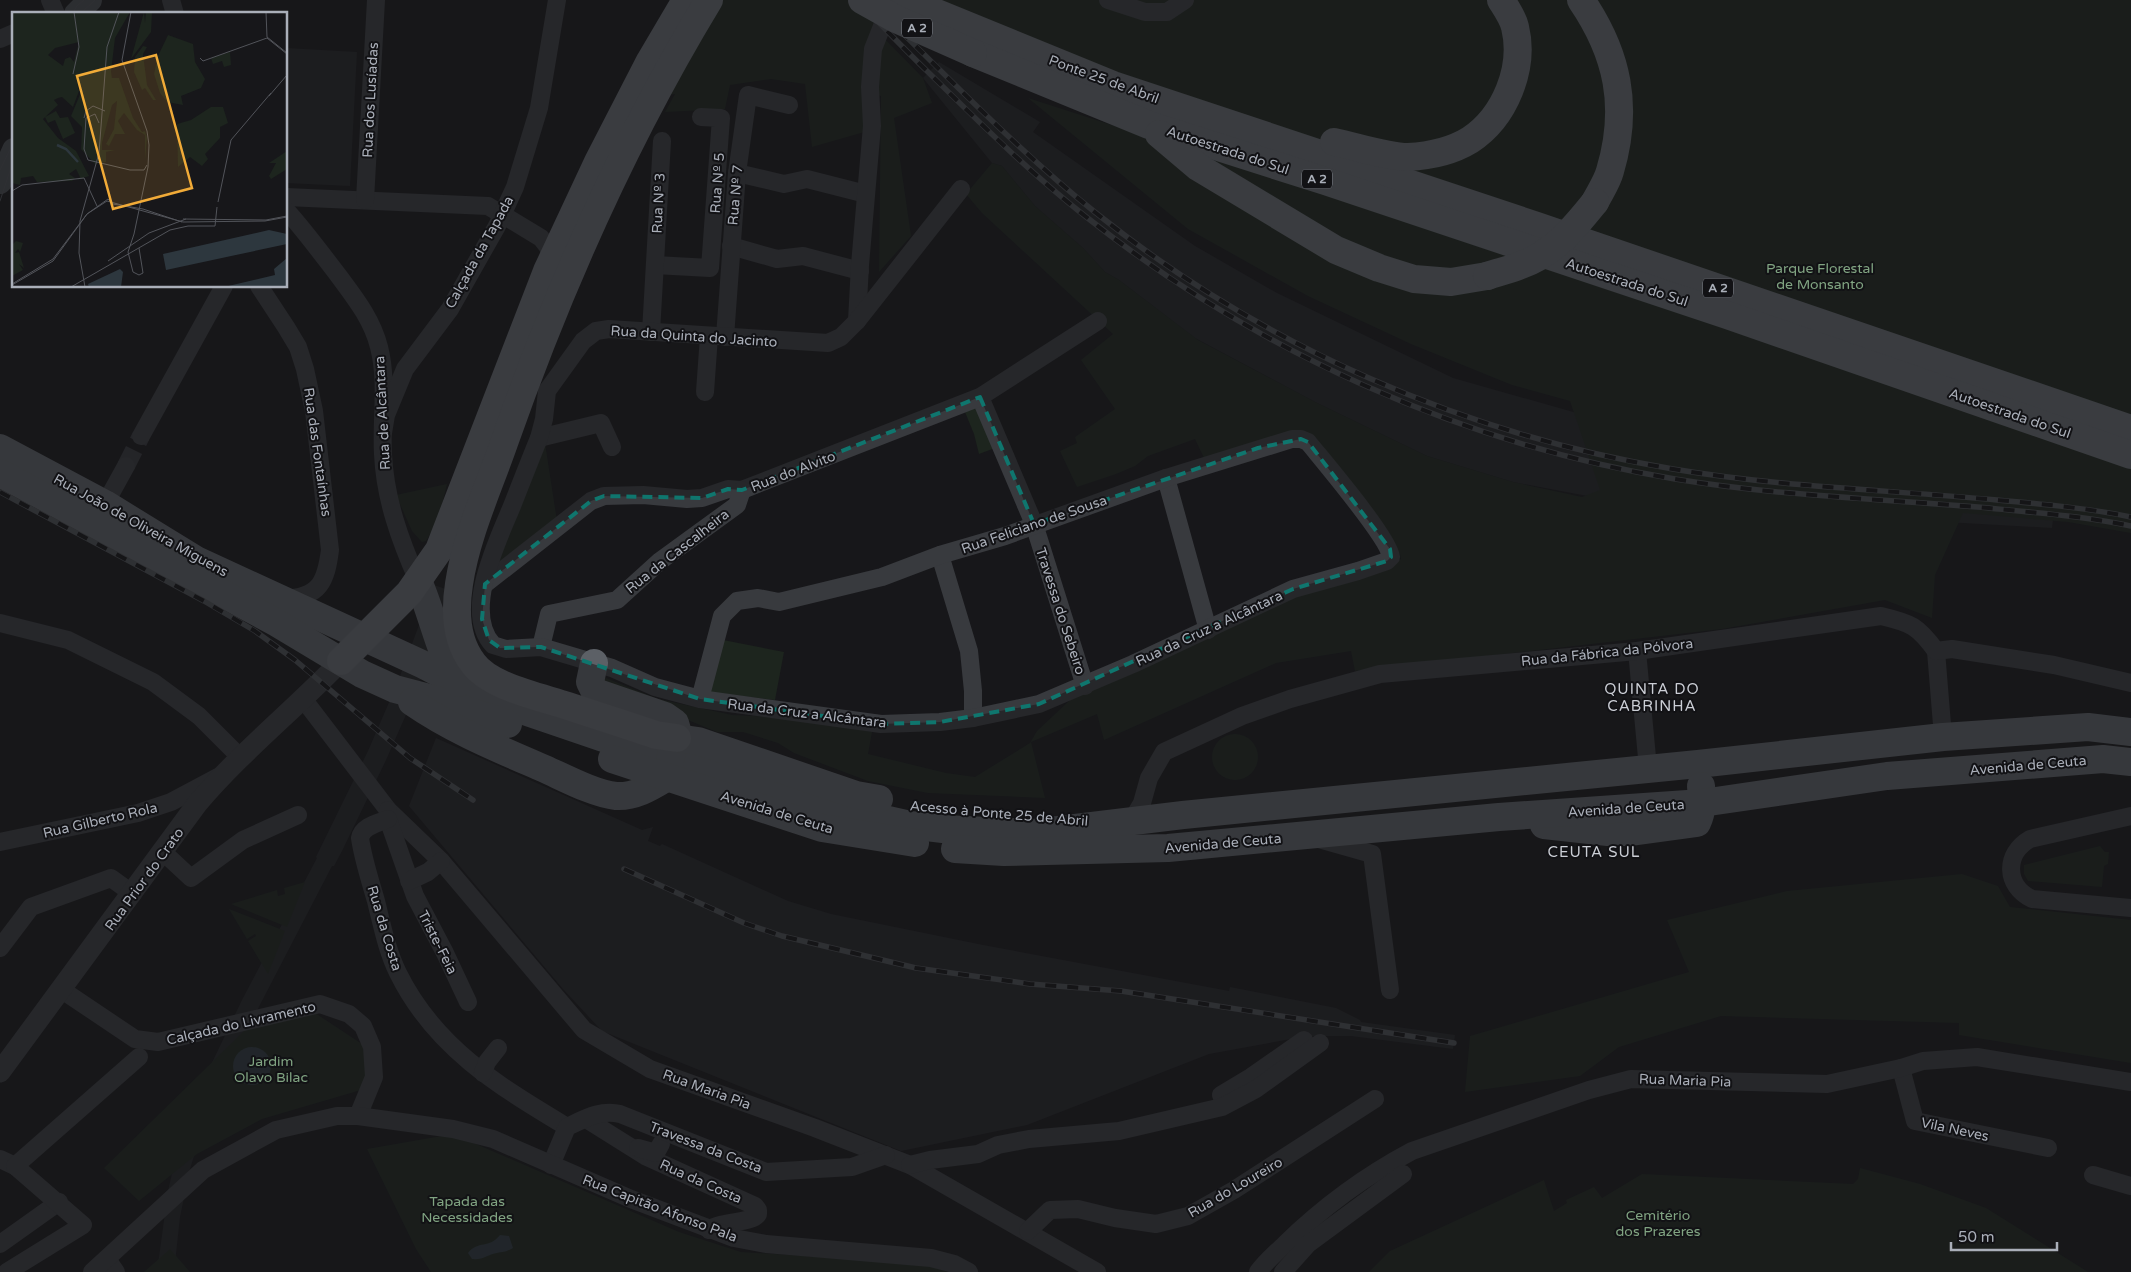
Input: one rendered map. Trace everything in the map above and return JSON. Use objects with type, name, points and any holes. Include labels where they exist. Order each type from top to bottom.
[{"type":"highway","points":[[660,749],[648,788],[629,795],[616,796],[604,794],[463,734],[432,716],[395,690],[362,674],[341,661],[399,605],[439,550],[547,271],[598,162],[650,60],[686,0]]},
{"type":"highway","points":[[660,749],[508,686],[484,674],[473,664],[462,643],[457,622],[457,602],[459,583],[472,533],[512,419],[567,278],[632,138],[709,0]]},
{"type":"highway","name":"Ponte 25 de Abril","points":[[862,0],[896,19],[1113,85],[1305,149]]},
{"type":"highway","name":"Ponte 25 de Abril","points":[[906,0],[978,43],[1149,125]]},
{"type":"highway","points":[[1305,149],[1334,142],[1406,157],[1444,152],[1470,140],[1493,118],[1512,86],[1518,57],[1515,26],[1501,0]]},
{"type":"highway","points":[[1149,125],[1198,166],[1336,250],[1379,268],[1414,279],[1451,282],[1487,276],[1523,265],[1552,248],[1574,229],[1595,202],[1610,172],[1621,114],[1617,80],[1608,47],[1595,21],[1581,0]]},
{"type":"highway","name":"Autoestrada do Sul","points":[[1149,125],[1727,315],[2131,455]]},
{"type":"highway","name":"Autoestrada do Sul","points":[[1305,149],[2131,429]]},
{"type":"highway","name":"Rua João de Oliveira Miguens","points":[[0,448],[106,504],[196,560],[424,665],[458,683]]},
{"type":"highway","name":"Rua João de Oliveira Miguens","points":[[0,473],[277,622],[341,661]]},
{"type":"highway","points":[[418,581],[427,601],[448,666],[458,683]]},
{"type":"highway","points":[[594,663],[590,682],[595,692],[660,749]]},
{"type":"highway","name":"Avenida de Ceuta","points":[[458,683],[490,699],[660,749],[822,828],[946,849],[1004,852],[1168,848],[1499,817],[1577,830],[1631,832],[1697,823],[1701,813],[1702,802],[1887,776],[2103,759],[2131,762]]},
{"type":"highway","points":[[1122,823],[1943,737],[2088,727],[2131,732]]},
{"type":"highway","name":"Acesso à Ponte 25 de Abril","points":[[660,749],[698,741],[856,794],[913,806],[946,811],[1122,823]]},
{"type":"highway","points":[[1766,755],[1769,794]]},
{"type":"highway","points":[[1698,764],[1702,802]]},
{"type":"main road","points":[[78,12],[90,0]]},
{"type":"main road","points":[[0,182],[12,155]]},
{"type":"street","points":[[50,0],[55,12]]},
{"type":"street","name":"Rua dos Lusíadas","points":[[365,200],[376,0]]},
{"type":"street","name":"Calçada da Tapada","points":[[383,433],[386,415],[405,368],[450,309],[502,215],[528,148],[539,108],[557,0]]},
{"type":"street","points":[[857,321],[872,126],[870,87],[872,48],[888,8],[895,0]]},
{"type":"street","points":[[1108,0],[1145,12],[1167,12],[1185,0]]},
{"type":"street","points":[[0,39],[12,34]]},
{"type":"street","name":"Rua Nº 7","points":[[705,392],[717,337],[731,246],[737,173],[748,95],[789,105]]},
{"type":"street","name":"Rua Nº 5","points":[[655,265],[710,268],[721,118],[701,117]]},
{"type":"street","name":"Rua Nº 3","points":[[652,332],[662,141]]},
{"type":"street","points":[[737,173],[784,184],[807,179],[866,194]]},
{"type":"street","name":"Rua da Quinta do Jacinto","points":[[485,584],[488,563],[539,438],[547,391],[583,341],[596,331],[609,329],[828,343],[841,337],[857,321],[960,189]]},
{"type":"street","points":[[288,197],[488,206],[540,238],[548,247],[550,254],[547,271]]},
{"type":"street","name":"Rua de Alcântara","points":[[288,212],[305,231],[362,308],[374,332],[382,364],[384,466],[391,507],[402,544],[418,581]]},
{"type":"street","points":[[731,246],[777,259],[802,256],[860,271]]},
{"type":"street","points":[[141,436],[223,288]]},
{"type":"street","name":"Rua das Fontaínhas","points":[[260,288],[298,347],[305,369],[314,412],[330,550],[327,572],[317,590],[301,598],[282,599]]},
{"type":"street","name":"Rua do Alvito","points":[[485,584],[591,501],[604,496],[643,495],[687,499],[702,498],[728,489],[742,490],[980,397],[1098,321]]},
{"type":"street","name":"Travessa do Sebeiro","points":[[980,397],[1034,524],[1085,686]]},
{"type":"street","points":[[539,438],[601,423],[612,447]]},
{"type":"street","name":"Rua Feliciano de Sousa","points":[[700,699],[722,616],[737,602],[758,598],[779,602],[882,577],[940,555],[1258,448],[1300,439],[1308,442],[1386,544]]},
{"type":"street","points":[[106,504],[126,466]]},
{"type":"street","points":[[1166,478],[1208,630]]},
{"type":"street","name":"Rua da Cascalheira","points":[[541,647],[549,614],[617,600],[660,561],[737,504],[742,490]]},
{"type":"street","name":"Rua da Cruz a Alcântara","points":[[485,584],[481,604],[482,619],[489,640],[500,648],[541,647],[700,699],[881,724],[940,722],[973,718],[1039,704],[1085,686],[1208,630],[1293,588],[1358,571],[1390,558],[1391,555],[1386,544]]},
{"type":"street","points":[[940,555],[969,652],[973,691],[973,718]]},
{"type":"street","name":"Rua da Fábrica da Pólvora","points":[[1122,823],[1134,815],[1142,803],[1149,778],[1164,752],[1242,716],[1290,699],[1380,674],[1637,651],[1882,616],[1905,622],[1923,633],[1936,651]]},
{"type":"street","points":[[0,623],[68,640],[153,682],[199,716],[240,757]]},
{"type":"street","points":[[1943,737],[1936,651],[1952,649],[2054,665],[2131,682]]},
{"type":"street","points":[[1637,651],[1648,768]]},
{"type":"street","name":"Rua Prior do Crato","points":[[0,1072],[133,894],[197,804],[240,757],[304,700],[341,661]]},
{"type":"street","points":[[304,700],[388,814]]},
{"type":"street","name":"Rua Gilberto Rola","points":[[0,842],[138,813],[171,802],[223,774]]},
{"type":"street","points":[[163,852],[191,878],[243,840],[298,814]]},
{"type":"street","name":"Rua Maria Pia","points":[[388,814],[442,861],[584,1030],[650,1069],[910,1165],[1097,1272]]},
{"type":"street","name":"Triste-Feia","points":[[388,814],[415,896],[468,1002]]},
{"type":"street","name":"Rua da Costa","points":[[388,814],[361,833],[360,838],[382,928],[398,972],[419,1009],[436,1029],[482,1073],[504,1089],[568,1126]]},
{"type":"street","points":[[2131,816],[2030,840],[2024,843],[2014,855],[2010,870],[2019,891],[2032,899],[2131,908]]},
{"type":"street","points":[[1308,835],[1372,854],[1390,990]]},
{"type":"street","points":[[409,881],[428,872],[442,861]]},
{"type":"street","points":[[0,948],[31,907],[111,878],[133,894]]},
{"type":"street","name":"Calçada do Livramento","points":[[62,990],[136,1039],[158,1042],[320,1004],[349,1014],[363,1026],[372,1047],[374,1077],[358,1116]]},
{"type":"street","points":[[910,1165],[930,1160],[978,1154],[998,1145],[1029,1139],[1119,1131],[1222,1107],[1256,1089],[1312,1042]]},
{"type":"street","points":[[482,1073],[487,1062],[498,1048]]},
{"type":"street","points":[[7,1272],[83,1224],[59,1202],[8,1163],[140,1057]]},
{"type":"street","name":"Rua Maria Pia","points":[[1258,1272],[1301,1229],[1350,1189],[1386,1165],[1412,1152],[1589,1090],[1631,1079],[1827,1084],[1901,1068],[1923,1061],[1977,1057],[2131,1082]]},
{"type":"street","name":"Vila Neves","points":[[1901,1068],[1915,1122],[2048,1148]]},
{"type":"street","name":"Rua do Loureiro","points":[[1028,1231],[1050,1210],[1078,1209],[1115,1218],[1156,1224],[1188,1216],[1234,1190],[1375,1099]]},
{"type":"street","name":"Travessa da Costa","points":[[586,1118],[607,1112],[620,1114],[766,1172],[852,1166],[886,1155]]},
{"type":"street","name":"Rua Capitão Afonso Pala","points":[[92,1272],[111,1266],[141,1224],[203,1170],[276,1130],[337,1116],[358,1116],[471,1132],[493,1139],[551,1166],[709,1230],[750,1242],[931,1258],[954,1264],[970,1272]]},
{"type":"street","points":[[551,1166],[568,1126],[586,1118]]},
{"type":"street","name":"Rua da Costa","points":[[586,1118],[645,1156],[755,1206],[758,1210],[758,1214],[751,1219],[718,1224],[709,1230]]},
{"type":"street","points":[[631,1146],[656,1153],[661,1144]]},
{"type":"street","points":[[1283,1272],[1308,1244],[1403,1174]]},
{"type":"street","points":[[2093,1175],[2131,1186]]},
{"type":"street","points":[[0,1244],[59,1202]]},
{"type":"highlighted area","points":[[980,397],[1034,524],[1258,448],[1301,439],[1308,442],[1390,549],[1391,557],[1387,561],[1293,589],[1039,704],[940,722],[881,724],[700,699],[541,647],[500,648],[489,640],[482,619],[485,584],[591,501],[604,496],[702,498],[728,489],[742,490]]},
{"type":"shaded area","points":[[288,48],[357,52],[350,186],[288,183]]},
{"type":"shaded area","points":[[939,62],[1040,122],[1033,132],[1195,246],[1277,293],[1453,378],[1633,429],[2053,519],[2052,528],[1630,504],[1513,482],[1427,456],[1317,403],[1195,338],[1119,280],[1105,272],[1083,248],[1035,206],[1002,166],[992,163],[923,78]]},
{"type":"shaded area","points":[[434,585],[454,592],[416,692],[342,851],[334,866],[332,866],[236,1051],[197,1146],[190,1169],[180,1217],[174,1272],[157,1272],[168,1191],[174,1165],[198,1092],[242,1000],[317,858],[368,751],[397,684]]},
{"type":"shaded area","points":[[436,738],[642,830],[653,827],[648,841],[660,846],[662,844],[788,901],[831,914],[983,945],[1229,991],[1230,987],[1336,1008],[1361,1022],[1455,1035],[1453,1049],[1351,1036],[1307,1036],[1209,1054],[1027,1125],[901,1151],[602,1031],[563,989],[409,806]]},
{"type":"shaded area","points":[[252,1047],[266,1052],[271,1066],[266,1080],[252,1085],[238,1080],[233,1066],[238,1052]]},
{"type":"shaded area","points":[[500,1235],[509,1236],[513,1248],[482,1258],[472,1259],[468,1253],[472,1249],[492,1242]]},
{"type":"green space","name":"Parque Florestal de Monsanto","points":[[698,0],[2131,0],[2131,533],[2068,522],[1963,513],[1935,575],[1932,618],[1885,600],[1722,629],[1355,671],[1351,651],[1276,663],[1104,740],[1097,714],[1031,742],[1045,798],[928,793],[868,781],[794,753],[778,743],[743,732],[717,732],[603,685],[603,679],[606,678],[658,699],[732,715],[797,718],[872,732],[868,754],[946,773],[975,777],[1030,743],[1037,731],[1085,686],[1288,593],[1366,577],[1401,559],[1400,554],[1306,431],[1205,460],[1195,439],[1148,456],[1135,466],[1116,474],[1077,487],[1060,451],[1077,443],[1075,437],[1115,409],[1081,360],[1113,334],[982,213],[966,194],[992,163],[1002,166],[1035,206],[1083,248],[1105,272],[1119,280],[1198,340],[1317,403],[1427,456],[1513,482],[1582,497],[1600,490],[1570,401],[1512,385],[1411,344],[1308,296],[1188,229],[1028,98],[1121,128],[1112,122],[965,65],[881,21],[878,32],[923,78],[932,103],[894,118],[911,236],[879,272],[881,96],[873,94],[875,129],[812,147],[805,84],[771,79],[730,85],[725,109],[665,112],[675,94],[641,99]]},
{"type":"green space","points":[[975,406],[995,448],[979,454],[974,434],[965,412]]},
{"type":"green space","points":[[545,443],[557,521],[491,574]]},
{"type":"green space","points":[[447,484],[438,521],[426,541],[422,542],[412,531],[396,495]]},
{"type":"green space","points":[[718,639],[784,652],[775,700],[710,692]]},
{"type":"green space","points":[[1235,734],[1248,738],[1254,744],[1258,757],[1254,770],[1248,776],[1235,780],[1222,776],[1216,770],[1212,757],[1216,744],[1222,738]]},
{"type":"green space","points":[[2100,846],[2105,852],[2109,852],[2108,864],[2104,866],[2102,887],[2028,881],[2024,874],[2024,865]]},
{"type":"green space","points":[[1962,874],[1998,886],[2010,907],[2131,920],[2131,1063],[1959,1035],[1959,1023],[1721,1016],[1619,1047],[1580,1076],[1465,1092],[1470,1036],[1689,972],[1667,920],[1787,891]]},
{"type":"green space","points":[[305,882],[287,927],[231,904],[277,890],[278,896],[285,894],[284,888]]},
{"type":"green space","points":[[229,909],[285,931],[268,974],[248,941],[256,936],[255,934],[247,939]]},
{"type":"green space","name":"Jardim Olavo Bilac","points":[[315,1013],[362,1044],[370,1078],[361,1090],[262,1119],[197,1154],[139,1201],[104,1168],[248,1027]]},
{"type":"green space","name":"Tapada das Necessidades","points":[[453,1134],[679,1232],[741,1252],[930,1264],[947,1272],[431,1272],[416,1249],[367,1149]]},
{"type":"green space","name":"Cemitério dos Prazeres","points":[[1860,1168],[1920,1184],[1986,1208],[2088,1272],[1369,1272],[1390,1251],[1544,1180],[1554,1211],[1567,1203],[1566,1200],[1594,1187],[1602,1198],[1642,1174],[1853,1184],[1858,1179]]},
{"type":"green space","points":[[170,1249],[190,1272],[144,1272]]},
{"type":"tunnel","points":[[126,466],[141,436]]},
{"type":"tram line","points":[[73,12],[84,0]]},
{"type":"tram line","points":[[82,12],[95,0]]},
{"type":"tram line","points":[[0,170],[12,145]]},
{"type":"tram line","points":[[0,201],[12,164]]},
{"type":"railway","points":[[856,0],[1004,146],[1085,216],[1150,265],[1219,309],[1290,349],[1364,385],[1439,416],[1516,442],[1595,463],[1675,479],[1792,493],[2042,513],[2131,526]]},
{"type":"railway","points":[[869,0],[1008,136],[1096,213],[1160,261],[1227,304],[1296,343],[1368,378],[1443,408],[1518,433],[1595,454],[1673,469],[1794,484],[2048,505],[2131,517]]},
{"type":"railway","points":[[0,492],[204,601],[255,631],[295,660],[410,758],[473,800]]},
{"type":"railway","points":[[624,869],[744,923],[782,936],[916,968],[1030,984],[1121,991],[1454,1043]]},
{"type":"district","name":"QUINTA DO CABRINHA","points":[[1652,698]]},
{"type":"district","name":"CEUTA SUL","points":[[1594,852]]}]
